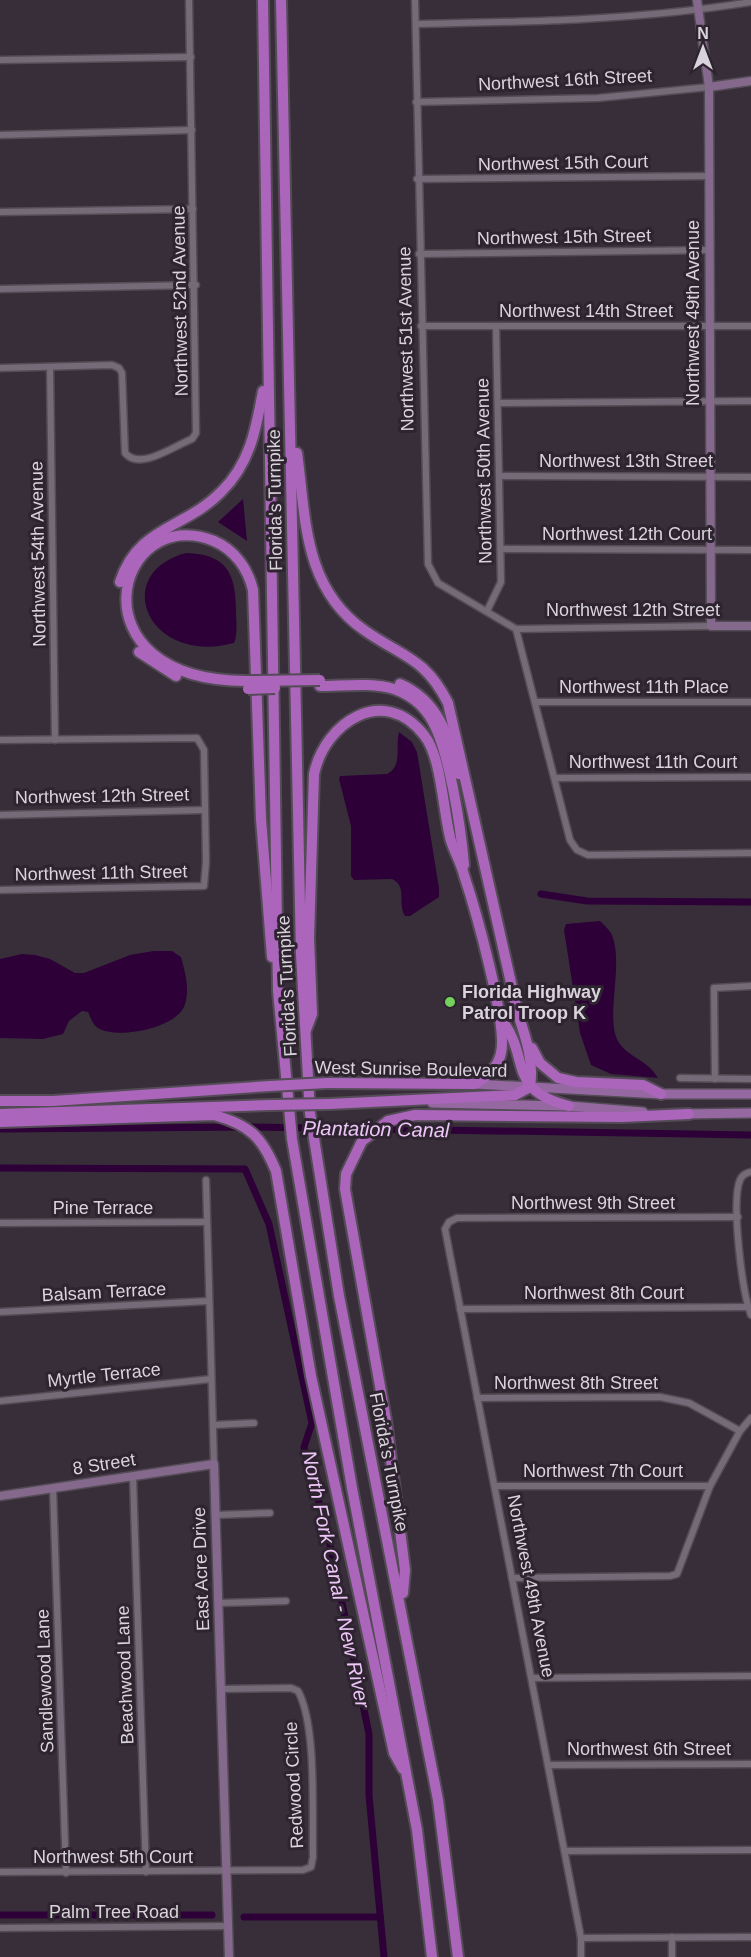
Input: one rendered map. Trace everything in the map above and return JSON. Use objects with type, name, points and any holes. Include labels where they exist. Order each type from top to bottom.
[{"type":"highway","name":"Florida's Turnpike","points":[[263,0],[278,991],[292,1139],[350,1476],[417,1830],[432,1957]]},
{"type":"highway","name":"Florida's Turnpike","points":[[281,0],[300,930],[310,1113],[339,1296],[402,1605],[438,1800],[458,1957]]},
{"type":"highway","points":[[267,367],[253,440],[235,476],[220,494],[201,509],[145,542],[129,560],[118,593],[118,606],[124,628],[135,647],[150,662],[197,684],[248,685],[382,679],[401,684],[420,695],[437,714],[446,730],[471,808]]},
{"type":"highway","points":[[290,406],[302,514],[314,563],[328,591],[349,618],[379,639],[412,657],[434,677],[448,703],[518,1014],[533,1069],[530,1087]]},
{"type":"highway","points":[[248,685],[217,681],[183,671],[155,656],[137,639],[126,617],[125,594],[136,564],[150,549],[183,536],[206,538],[229,551],[244,566],[250,578],[253,590],[261,819],[268,936],[278,991]]},
{"type":"highway","points":[[320,683],[384,687],[404,693],[423,708],[437,730],[441,743],[462,840],[464,875]]},
{"type":"highway","points":[[305,1034],[312,1014],[309,938],[314,774],[326,742],[335,730],[363,714],[381,712],[401,717],[424,735],[434,759],[451,841],[464,875],[501,1019],[501,1053],[492,1070],[475,1084]]},
{"type":"highway","points":[[501,1019],[509,1030],[522,1072],[530,1087],[541,1097],[569,1106]]},
{"type":"highway","points":[[526,1038],[540,1063],[558,1078],[576,1082],[643,1086],[661,1094]]},
{"type":"highway","name":"West Sunrise Boulevard","points":[[0,1101],[53,1101],[327,1083],[475,1084]]},
{"type":"highway","points":[[384,1102],[515,1095],[530,1087]]},
{"type":"highway","name":"West Sunrise Boulevard","points":[[0,1114],[384,1102]]},
{"type":"highway","points":[[0,1122],[200,1114],[226,1118],[242,1124],[256,1135],[267,1151],[276,1171],[311,1376],[394,1754],[406,1774]]},
{"type":"highway","points":[[402,1605],[405,1570],[386,1420],[347,1210],[346,1174],[354,1155],[373,1130],[388,1121],[415,1115],[622,1117],[689,1114]]},
{"type":"main road","name":"West Sunrise Boulevard","points":[[475,1084],[661,1094],[751,1094]]},
{"type":"main road","name":"West Sunrise Boulevard","points":[[384,1102],[569,1106],[689,1114],[751,1113]]},
{"type":"street","name":"Northwest 52nd Avenue","points":[[50,367],[112,365],[119,368],[122,373],[125,453],[130,459],[141,461],[192,439],[198,426],[189,0]]},
{"type":"street","name":"Northwest 51st Avenue","points":[[415,0],[417,180],[428,564],[438,583],[516,629]]},
{"type":"street","name":"Northwest 49th Avenue","points":[[697,0],[709,87],[711,626]]},
{"type":"street","points":[[416,24],[579,21],[699,11],[751,2]]},
{"type":"street","points":[[0,60],[191,57]]},
{"type":"street","name":"Northwest 16th Street","points":[[416,102],[598,98],[751,81]]},
{"type":"street","points":[[0,135],[192,130]]},
{"type":"street","name":"Northwest 15th Court","points":[[417,180],[709,176]]},
{"type":"street","points":[[0,212],[193,209]]},
{"type":"street","name":"Northwest 15th Street","points":[[419,254],[710,250]]},
{"type":"street","points":[[0,289],[196,285]]},
{"type":"street","name":"Northwest 14th Street","points":[[421,326],[751,326]]},
{"type":"street","name":"Northwest 50th Avenue","points":[[487,611],[501,582],[496,326]]},
{"type":"street","points":[[0,368],[50,367]]},
{"type":"street","name":"Northwest 54th Avenue","points":[[50,367],[55,740]]},
{"type":"street","points":[[498,403],[751,401]]},
{"type":"street","name":"Northwest 13th Street","points":[[500,476],[751,477]]},
{"type":"street","name":"Northwest 12th Court","points":[[502,549],[751,550]]},
{"type":"street","name":"Northwest 12th Street","points":[[516,629],[751,626]]},
{"type":"street","points":[[516,629],[570,840],[577,850],[588,855],[751,852]]},
{"type":"street","name":"Northwest 11th Place","points":[[536,702],[751,702]]},
{"type":"street","points":[[0,740],[197,738],[204,750],[205,810]]},
{"type":"street","name":"Northwest 11th Court","points":[[555,778],[751,777]]},
{"type":"street","name":"Northwest 12th Street","points":[[0,815],[205,810]]},
{"type":"street","name":"Northwest 11th Street","points":[[0,890],[204,886],[205,810]]},
{"type":"street","points":[[715,1079],[714,988],[751,987]]},
{"type":"street","points":[[681,1078],[751,1078]]},
{"type":"street","points":[[748,1173],[739,1181],[738,1217],[742,1278],[751,1315]]},
{"type":"street","name":"East Acre Drive","points":[[206,1180],[229,1957]]},
{"type":"street","name":"Northwest 9th Street","points":[[449,1222],[457,1218],[738,1217]]},
{"type":"street","name":"Pine Terrace","points":[[0,1223],[206,1222]]},
{"type":"street","name":"Northwest 49th Avenue","points":[[449,1222],[445,1229],[533,1678],[581,1938],[581,1957]]},
{"type":"street","name":"Balsam Terrace","points":[[0,1312],[209,1301]]},
{"type":"street","name":"Northwest 8th Court","points":[[460,1309],[748,1307]]},
{"type":"street","name":"Myrtle Terrace","points":[[0,1401],[211,1379]]},
{"type":"street","name":"Northwest 8th Street","points":[[477,1398],[660,1397],[689,1403],[740,1431]]},
{"type":"street","points":[[512,1578],[670,1576],[677,1574],[710,1486],[740,1431],[751,1418]]},
{"type":"street","points":[[213,1425],[254,1424]]},
{"type":"street","name":"8 Street","points":[[0,1496],[214,1464]]},
{"type":"street","name":"Beachwood Lane","points":[[133,1477],[146,1872]]},
{"type":"street","name":"Northwest 7th Court","points":[[495,1486],[710,1486]]},
{"type":"street","name":"Sandlewood Lane","points":[[53,1489],[66,1873]]},
{"type":"street","points":[[216,1515],[270,1513]]},
{"type":"street","points":[[219,1604],[286,1601]]},
{"type":"street","points":[[533,1678],[751,1676]]},
{"type":"street","name":"Redwood Circle","points":[[222,1689],[291,1688],[298,1691],[304,1702],[309,1746],[313,1857],[311,1867],[303,1870],[227,1872]]},
{"type":"street","name":"Northwest 6th Street","points":[[548,1765],[751,1764]]},
{"type":"street","points":[[565,1851],[751,1850]]},
{"type":"street","name":"Northwest 5th Court","points":[[0,1872],[227,1872]]},
{"type":"street","name":"Palm Tree Road","points":[[0,1928],[228,1926]]},
{"type":"street","points":[[672,1937],[672,1957]]},
{"type":"street","points":[[581,1938],[751,1937]]},
{"type":"shaded area","points":[[243,499],[247,541],[218,522]]},
{"type":"shaded area","points":[[186,553],[211,557],[220,562],[231,577],[236,598],[234,643],[204,647],[179,641],[161,630],[149,614],[145,596],[149,579],[163,564]]},
{"type":"shaded area","points":[[399,732],[412,742],[417,752],[439,888],[439,897],[410,916],[405,916],[403,911],[400,886],[397,882],[392,879],[354,880],[351,876],[351,826],[339,779],[340,776],[387,774],[392,771],[397,761]]},
{"type":"shaded area","points":[[600,921],[611,933],[615,947],[613,1019],[618,1041],[622,1047],[648,1066],[658,1078],[611,1074],[591,1065],[580,1033],[564,930],[566,924]]},
{"type":"shaded area","points":[[172,951],[181,957],[183,963],[187,992],[185,1004],[172,1020],[146,1030],[119,1033],[98,1028],[88,1012],[82,1011],[69,1021],[63,1034],[43,1039],[0,1038],[0,959],[22,954],[35,955],[50,959],[75,973],[84,973],[130,955]]},
{"type":"waterway","points":[[541,894],[587,901],[751,902]]},
{"type":"waterway","name":"Plantation Canal","points":[[0,1129],[253,1127],[751,1135]]},
{"type":"waterway","name":"North Fork Canal - New River","points":[[0,1168],[245,1169],[269,1224],[312,1423],[304,1447],[329,1540],[369,1734],[369,1795],[384,1957]]},
{"type":"waterway","points":[[0,1915],[212,1915]]},
{"type":"waterway","points":[[244,1917],[380,1917]]},
{"type":"place","name":"Florida Highway Patrol Troop K","points":[[450,1002]]}]
